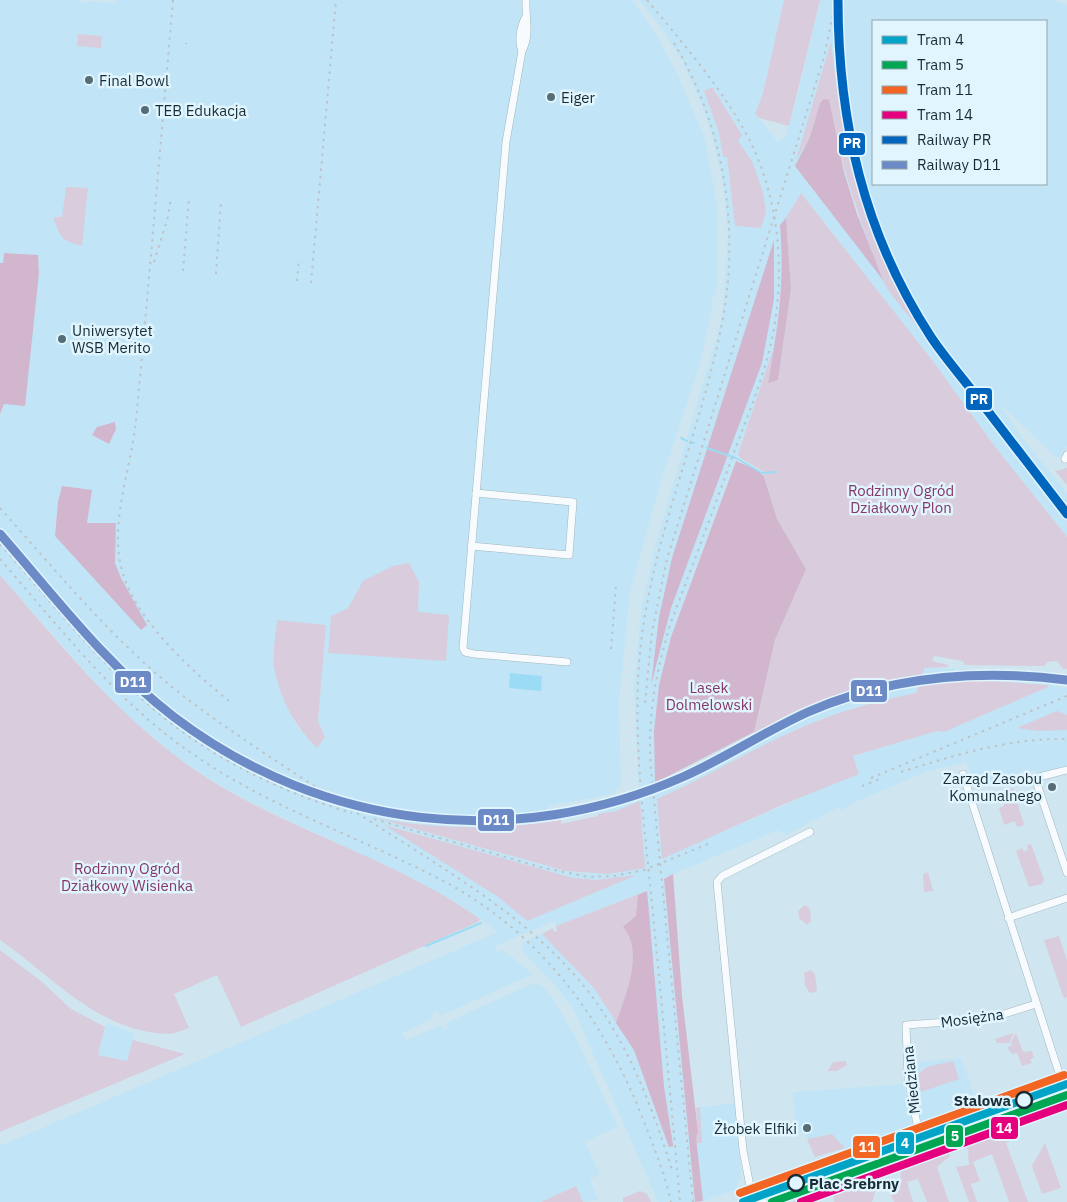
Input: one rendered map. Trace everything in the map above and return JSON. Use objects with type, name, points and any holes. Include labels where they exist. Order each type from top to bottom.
[{"type":"main road","points":[[750,1201],[764,1188],[920,1134],[1064,1078]]},
{"type":"main road","points":[[771,1202],[1066,1095]]},
{"type":"main road","points":[[750,1201],[762,1202]]},
{"type":"street","points":[[526,0],[520,44],[522,51],[506,142],[463,643],[465,652],[567,662]]},
{"type":"street","points":[[471,546],[569,554],[572,529],[573,502],[476,493]]},
{"type":"street","points":[[1067,770],[1035,778],[1067,874]]},
{"type":"street","points":[[963,774],[1036,1004],[1064,1078],[1066,1095]]},
{"type":"street","points":[[750,1201],[743,1150],[717,882],[722,876],[810,832]]},
{"type":"street","points":[[1008,918],[1067,898]]},
{"type":"street","name":"Mosiężna","points":[[906,1025],[988,1018],[1036,1004]]},
{"type":"street","name":"Miedziana","points":[[906,1025],[908,1077],[920,1134]]},
{"type":"shaded area","points":[[0,0],[80,0],[81,4],[91,1],[115,3],[116,0],[632,0],[654,31],[676,71],[706,141],[718,212],[718,282],[715,296],[711,298],[713,303],[701,361],[662,477],[630,593],[619,702],[621,785],[613,794],[548,806],[548,811],[520,815],[520,818],[562,813],[562,811],[593,805],[639,792],[634,688],[641,611],[656,543],[719,329],[723,307],[728,235],[724,190],[713,139],[702,105],[682,61],[663,30],[639,0],[784,0],[763,93],[755,114],[778,142],[786,136],[820,0],[1051,0],[1067,5],[1067,445],[1064,454],[1057,458],[999,403],[1021,436],[1067,493],[1067,537],[996,448],[932,360],[801,193],[788,315],[671,637],[659,685],[654,731],[656,786],[692,770],[772,726],[814,707],[851,693],[922,675],[925,667],[1004,672],[1049,671],[1052,685],[1067,688],[1067,767],[1042,773],[1026,770],[976,789],[966,762],[925,772],[841,810],[839,807],[786,835],[778,830],[664,878],[695,1202],[658,1202],[573,1008],[554,984],[522,951],[523,942],[542,934],[594,988],[634,1050],[669,1147],[673,1146],[664,1087],[646,891],[556,926],[554,921],[495,946],[497,952],[503,950],[533,974],[440,1016],[438,1011],[431,1014],[432,1019],[402,1033],[406,1040],[441,1025],[443,1030],[448,1028],[446,1023],[531,984],[541,985],[552,997],[577,1040],[618,1127],[585,1142],[600,1175],[590,1179],[598,1200],[583,1202],[575,1186],[541,1202],[0,1202],[0,1146],[498,932],[461,905],[373,860],[249,802],[205,776],[173,754],[118,708],[0,575],[0,403],[39,273],[38,256],[4,253],[3,263],[0,263]],"holes":[[[841,120],[858,191],[871,228],[802,171]],[[755,170],[763,192],[766,212],[761,228],[735,226]],[[326,625],[318,721],[300,731],[284,701]],[[979,680],[1047,685],[1047,687],[944,732],[937,731],[852,756],[816,791],[663,858],[696,781],[797,729],[858,706],[916,693],[919,685]],[[639,801],[590,874],[542,865],[384,820],[452,829],[507,827],[616,811]],[[386,825],[573,878],[596,880],[634,876],[527,921],[497,896]]]},
{"type":"shaded area","points":[[510,673],[542,676],[541,691],[509,688]]},
{"type":"shaded area","points":[[107,1023],[135,1034],[127,1061],[97,1055]]},
{"type":"shaded area","points":[[961,1058],[977,1102],[919,1123],[911,1075],[918,1072],[917,1062]]},
{"type":"shaded area","points":[[904,1084],[914,1125],[846,1150],[832,1135],[807,1139],[806,1131],[796,1133],[793,1092]]},
{"type":"shaded area","points":[[736,1103],[741,1178],[735,1190],[703,1201],[692,1108]]},
{"type":"green space","points":[[784,0],[820,0],[789,126],[759,118],[755,114],[763,93]]},
{"type":"green space","points":[[78,34],[102,36],[101,48],[77,46]]},
{"type":"green space","points":[[831,42],[844,129],[857,187],[866,215],[892,278],[928,339],[883,281],[845,170],[829,100],[820,103],[810,137],[796,160]]},
{"type":"green space","points":[[712,87],[742,135],[738,141],[752,161],[763,192],[766,212],[761,228],[735,226],[727,157],[723,157],[719,133],[704,91]]},
{"type":"green space","points":[[824,99],[829,100],[844,172],[857,214],[883,280],[795,166],[810,137],[820,103]]},
{"type":"green space","points":[[66,187],[88,188],[82,246],[69,242],[62,237],[53,217],[62,217]]},
{"type":"green space","name":"Rodzinny Ogród Działkowy Plon","points":[[801,193],[932,360],[996,448],[1067,537],[1067,669],[1063,669],[1057,661],[1047,662],[1044,666],[965,665],[963,661],[934,656],[932,661],[948,665],[948,667],[925,668],[922,675],[879,685],[837,698],[757,734],[754,732],[775,640],[806,569],[777,519],[763,471],[740,458],[738,454],[775,344],[768,382],[778,380],[791,289],[786,218]]},
{"type":"green space","points":[[786,218],[791,289],[778,380],[768,383],[780,304],[782,266],[780,225]]},
{"type":"green space","points":[[774,240],[774,299],[762,363],[671,608],[651,685],[659,617],[672,558]]},
{"type":"green space","points":[[4,253],[38,255],[39,273],[25,406],[4,404],[0,414],[0,263],[3,263]]},
{"type":"green space","points":[[115,422],[116,429],[109,444],[92,435],[97,427]]},
{"type":"green space","name":"Lasek Dolmelowski","points":[[736,461],[755,469],[764,476],[777,519],[806,569],[775,640],[754,732],[655,783],[654,731],[659,685],[671,637]]},
{"type":"green space","points":[[1067,468],[1067,485],[1055,471]]},
{"type":"green space","points":[[62,486],[92,490],[87,523],[116,523],[115,563],[121,578],[147,625],[141,630],[55,536],[58,502]]},
{"type":"green space","points":[[409,563],[419,582],[418,612],[449,615],[446,661],[328,653],[331,616],[348,608],[363,581],[393,566]]},
{"type":"green space","name":"Rodzinny Ogród Działkowy Wisienka","points":[[0,575],[78,664],[132,720],[193,769],[258,807],[420,882],[480,919],[478,922],[241,1027],[217,975],[174,994],[189,1028],[176,1033],[143,1031],[98,1013],[78,1000],[0,940]]},
{"type":"green space","points":[[277,620],[326,625],[318,721],[325,737],[317,748],[295,721],[280,690],[274,667]]},
{"type":"green space","points":[[979,680],[1047,685],[1048,687],[944,732],[937,731],[853,756],[859,774],[782,805],[662,859],[657,799],[780,737],[827,717],[871,703],[916,693],[919,685]]},
{"type":"green space","points":[[1057,711],[1067,715],[1067,730],[1039,731],[1017,728]]},
{"type":"green space","points":[[1013,788],[1024,825],[1017,827],[1015,821],[1004,825],[999,808],[1004,806],[1003,802],[998,804],[994,794]]},
{"type":"green space","points":[[640,801],[645,868],[608,874],[566,871],[376,818],[446,827],[514,826],[561,820],[561,824],[616,811]]},
{"type":"green space","points":[[384,825],[573,878],[596,880],[637,875],[527,921],[497,896]]},
{"type":"green space","points":[[1031,844],[1044,880],[1042,884],[1029,887],[1016,851],[1022,848],[1024,852],[1028,850],[1027,845]]},
{"type":"green space","points":[[928,872],[933,891],[924,892],[923,874]]},
{"type":"green space","points":[[673,874],[682,996],[698,1132],[696,1137],[703,1201],[695,1202],[664,879]]},
{"type":"green space","points":[[647,891],[664,1087],[673,1146],[669,1147],[634,1050],[594,988],[542,934],[553,928],[554,932],[557,931],[556,926]]},
{"type":"green space","points":[[647,891],[664,1087],[673,1146],[669,1147],[634,1050],[616,1023],[628,988],[633,961],[629,937],[623,927],[636,916],[638,895]]},
{"type":"green space","points":[[805,905],[810,909],[811,921],[807,925],[799,918],[798,911]]},
{"type":"green space","points":[[1059,936],[1067,961],[1067,997],[1064,999],[1044,940]]},
{"type":"green space","points":[[0,950],[42,982],[71,1009],[105,1027],[98,1055],[127,1061],[133,1040],[185,1054],[0,1132]]},
{"type":"green space","points":[[811,970],[815,974],[817,990],[814,993],[809,992],[805,986],[804,973]]},
{"type":"green space","points":[[1014,1033],[1009,1043],[997,1043],[995,1039]]},
{"type":"green space","points":[[1016,1033],[1023,1052],[1032,1051],[1034,1058],[1030,1059],[1032,1063],[1022,1066],[1017,1053],[1012,1054],[1007,1047],[1013,1045],[1010,1044]]},
{"type":"green space","points":[[846,1061],[847,1065],[837,1071],[828,1071],[833,1062]]},
{"type":"green space","points":[[953,1061],[959,1079],[921,1092],[917,1075],[927,1067]]},
{"type":"green space","points":[[700,1107],[702,1143],[696,1143],[698,1132],[696,1108]]},
{"type":"green space","points":[[1015,1122],[1019,1123],[1019,1137],[1006,1143],[1028,1202],[1009,1202],[992,1154],[973,1162],[980,1181],[971,1184],[977,1202],[969,1202],[956,1167],[969,1165],[968,1150],[963,1140]]},
{"type":"green space","points":[[832,1134],[845,1148],[815,1157],[807,1139]]},
{"type":"green space","points":[[1045,1143],[1061,1188],[1042,1194],[1032,1166]]},
{"type":"green space","points":[[951,1144],[950,1156],[937,1167],[949,1202],[927,1202],[918,1179],[907,1182],[913,1202],[894,1202],[889,1190],[900,1190],[901,1168],[899,1164]]},
{"type":"green space","points":[[876,1172],[881,1188],[875,1192],[872,1202],[834,1202],[833,1193],[830,1190]]},
{"type":"green space","points":[[576,1186],[583,1202],[541,1202]]},
{"type":"green space","points":[[640,1191],[647,1194],[651,1202],[623,1202],[623,1198]]},
{"type":"green space","points":[[817,1193],[818,1202],[793,1202]]},
{"type":"waterway","points":[[681,438],[687,441]]},
{"type":"waterway","points":[[707,448],[736,458],[762,473],[776,472]]},
{"type":"waterway","points":[[426,946],[481,923]]},
{"type":"railway","points":[[173,0],[136,421],[119,517],[119,555],[123,574],[130,592],[153,627],[183,660],[229,701]]},
{"type":"railway","points":[[311,283],[336,0]]},
{"type":"railway","points":[[647,0],[716,86],[729,104],[750,141],[760,165],[774,216],[779,269],[778,296],[770,348],[753,402],[671,622],[657,677],[650,731],[651,769],[693,1202]]},
{"type":"railway","points":[[645,703],[652,632],[667,559],[824,57],[836,0]]},
{"type":"railway","points":[[674,43],[691,74],[705,107],[716,141],[728,211],[729,247],[728,283],[723,318],[701,409],[661,543],[650,588],[642,634],[638,681],[637,708],[641,788],[680,1202]]},
{"type":"railway","points":[[154,262],[168,217],[171,197]]},
{"type":"railway","points":[[183,271],[189,198]]},
{"type":"railway","points":[[216,274],[221,201]]},
{"type":"railway","points":[[297,281],[299,259]]},
{"type":"railway","points":[[0,508],[114,634],[190,701],[271,757],[483,895],[530,931],[551,951],[591,995],[617,1036],[639,1080],[657,1124],[672,1170]]},
{"type":"railway","points":[[0,544],[104,662],[164,718],[188,736],[240,768],[295,793],[352,813]]},
{"type":"railway","points":[[0,559],[116,690],[142,714],[197,757],[257,793],[447,883],[482,904],[542,956],[591,1017],[611,1051],[645,1124],[663,1172],[671,1202]]},
{"type":"railway","points":[[611,649],[616,585]]},
{"type":"railway","points":[[871,778],[1067,696]]},
{"type":"railway","points":[[901,772],[983,749],[1025,741],[1067,739]]},
{"type":"railway","points":[[862,786],[880,779]]},
{"type":"railway","points":[[374,819],[540,867],[589,877],[614,876],[644,870],[708,844]]},
{"type":"tram line","name":"11","points":[[740,1193],[1064,1075]]},
{"type":"tram line","name":"4","points":[[743,1202],[1067,1084]]},
{"type":"tram line","name":"5","points":[[772,1202],[1067,1095]]},
{"type":"tram line","name":"14","points":[[801,1202],[1067,1105]]},
{"type":"rail line","name":"PR","points":[[838,0],[843,90],[850,133],[859,176],[888,258],[908,298],[936,345],[1067,514]]},
{"type":"rail line","name":"D11","points":[[0,534],[82,630],[126,676],[174,717],[232,755],[293,785],[356,805],[421,817],[487,821],[554,815],[620,800],[685,776],[808,712],[871,690],[903,683],[935,678],[1001,675],[1067,680]]},
{"type":"place","name":"Final Bowl","points":[[89,80]]},
{"type":"place","name":"Eiger","points":[[551,97]]},
{"type":"place","name":"TEB Edukacja","points":[[145,110]]},
{"type":"place","name":"Uniwersytet WSB Merito","points":[[62,339]]},
{"type":"place","name":"Zarząd Zasobu Komunalnego","points":[[1052,787]]},
{"type":"place","name":"Stalowa","points":[[1024,1100]]},
{"type":"place","name":"Żłobek Elfiki","points":[[807,1128]]},
{"type":"place","name":"Plac Srebrny","points":[[796,1183]]}]
